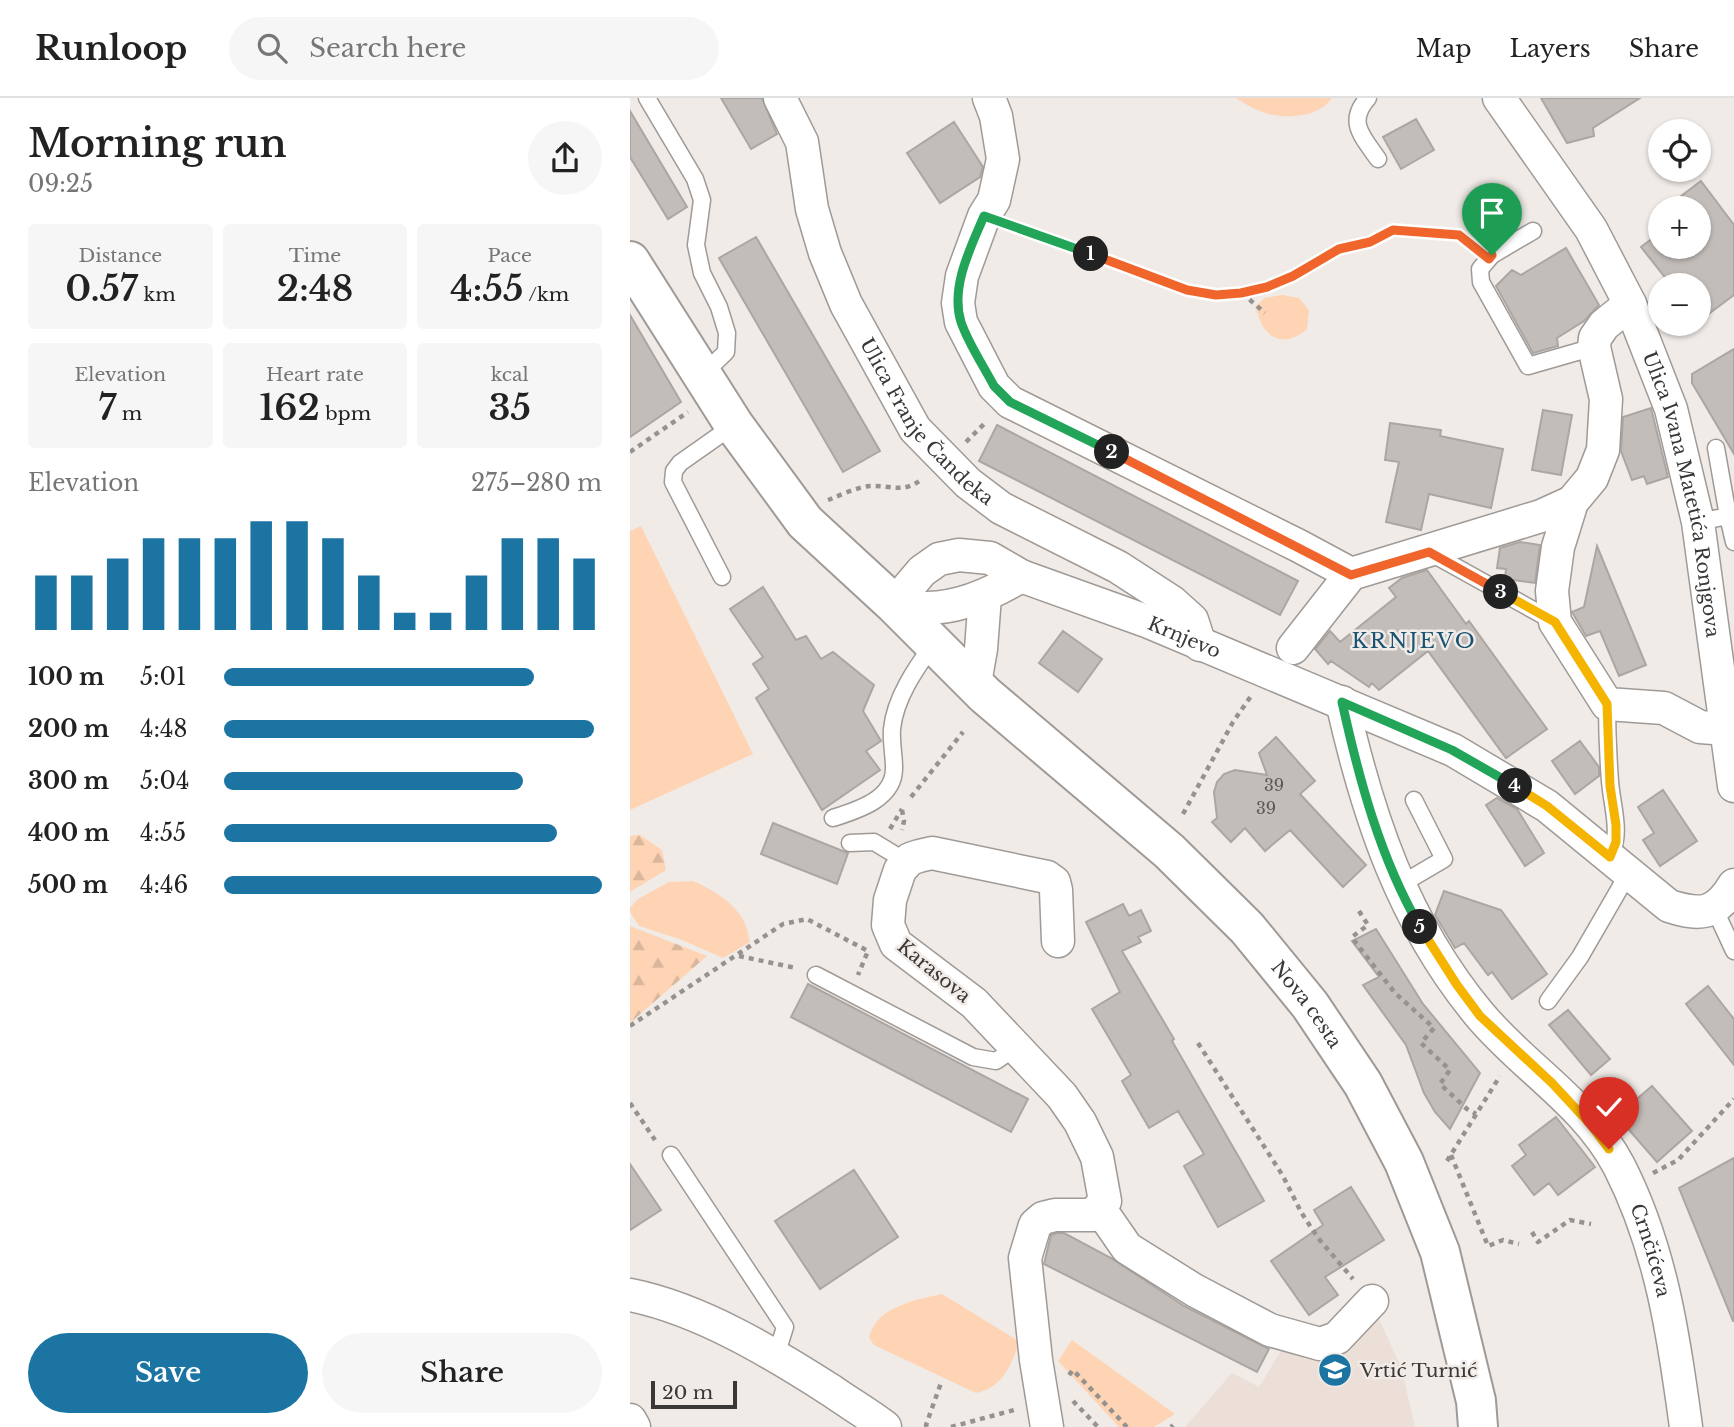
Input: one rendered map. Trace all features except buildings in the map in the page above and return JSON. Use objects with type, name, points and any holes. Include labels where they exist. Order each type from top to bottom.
[{"type":"street","name":"Ulica Franje Čandeka","points":[[780,98],[802,142],[812,209],[825,253],[846,304],[915,429],[968,482],[1001,508],[1118,567],[1172,602],[1192,620],[1200,645]]},
{"type":"street","points":[[989,98],[996,116],[1003,159],[994,200],[984,216],[965,265],[958,303],[961,322],[994,386],[1001,395],[1022,408],[1287,540],[1351,575]]},
{"type":"street","name":"Ulica Ivana Matetića Ronjgova","points":[[1499,98],[1591,229],[1630,304],[1713,519],[1727,729],[1734,786]]},
{"type":"street","points":[[630,261],[696,392],[734,425],[805,522],[975,683]]},
{"type":"street","points":[[1630,304],[1604,325],[1595,338],[1594,347],[1606,399],[1603,450],[1591,478],[1572,502],[1558,547],[1552,591],[1555,622],[1607,704],[1664,708],[1700,727],[1727,729]]},
{"type":"street","points":[[1293,648],[1351,575],[1541,516],[1572,502]]},
{"type":"street","name":"Krnjevo","points":[[894,604],[922,571],[939,559],[959,555],[990,558],[1021,576],[1149,622],[1432,740],[1547,806],[1669,906],[1687,912],[1702,913],[1714,908]]},
{"type":"street","points":[[894,604],[929,608],[985,596],[1021,576]]},
{"type":"street","points":[[975,683],[985,596]]},
{"type":"street","name":"Nova cesta","points":[[975,683],[985,695],[1169,851],[1247,928],[1310,1005],[1363,1084],[1404,1163],[1435,1239],[1476,1401],[1478,1427]]},
{"type":"street","name":"Crnčićeva","points":[[1342,702],[1356,764],[1398,886],[1433,950],[1480,1016],[1552,1083],[1609,1149],[1619,1168],[1655,1256],[1674,1337],[1686,1427]]},
{"type":"street","points":[[907,862],[932,853],[1047,877],[1054,882],[1056,890],[1058,941]]},
{"type":"street","name":"Karasova","points":[[907,862],[900,870],[890,900],[888,925],[896,944],[974,1003],[1062,1096],[1080,1122],[1097,1157],[1105,1201],[1100,1209]]},
{"type":"street","points":[[1714,908],[1727,897],[1734,885]]},
{"type":"street","points":[[1047,1427],[1035,1360],[1024,1258],[1035,1225],[1043,1218],[1055,1215],[1093,1215],[1100,1209],[1127,1248],[1194,1290],[1270,1330],[1320,1345],[1337,1338],[1372,1301]]},
{"type":"street","points":[[630,1295],[671,1307],[776,1356],[885,1427]]},
{"type":"street","points":[[630,1420],[634,1427]]},
{"type":"lane","points":[[647,98],[695,179],[702,200],[696,245],[702,273],[719,307],[727,333],[726,352],[696,392]]},
{"type":"lane","points":[[1368,98],[1358,108],[1356,120],[1360,132],[1378,159]]},
{"type":"lane","points":[[1533,231],[1489,259],[1480,269],[1480,282],[1528,366],[1594,347]]},
{"type":"lane","points":[[723,578],[673,482],[674,471],[680,463],[734,425]]},
{"type":"lane","points":[[1716,448],[1713,519],[1734,542]]},
{"type":"lane","points":[[1429,552],[1555,622]]},
{"type":"lane","points":[[833,818],[862,809],[884,793],[893,782],[892,729],[910,677],[934,643]]},
{"type":"lane","points":[[1548,1001],[1580,957],[1619,865],[1610,786],[1607,704]]},
{"type":"lane","points":[[1398,886],[1444,859],[1414,800]]},
{"type":"lane","points":[[850,843],[874,842],[907,862]]},
{"type":"lane","points":[[1714,908],[1734,951]]},
{"type":"lane","points":[[816,975],[973,1057],[996,1061],[1003,1059],[1016,1047]]},
{"type":"lane","points":[[671,1155],[785,1327],[776,1356]]},
{"type":"path","points":[[984,216],[1187,290],[1216,295],[1267,287],[1293,276],[1339,249],[1370,242],[1393,230],[1459,235],[1489,259]]},
{"type":"path","points":[[1241,293],[1265,313]]},
{"type":"path","points":[[630,452],[696,392]]},
{"type":"path","points":[[958,450],[993,415]]},
{"type":"path","points":[[827,500],[868,486],[905,489],[913,486]]},
{"type":"path","points":[[1183,814],[1233,722],[1253,694]]},
{"type":"path","points":[[904,805],[963,732]]},
{"type":"path","points":[[1359,911],[1368,925],[1352,937],[1353,939],[1395,993],[1434,1028],[1421,1043],[1450,1070],[1440,1084],[1466,1109],[1476,1114]]},
{"type":"path","points":[[630,1026],[783,924],[807,919],[868,951],[850,993]]},
{"type":"path","points":[[738,956],[783,964],[816,975]]},
{"type":"path","points":[[1198,1043],[1283,1176],[1318,1238],[1372,1301]]},
{"type":"path","points":[[1447,1161],[1501,1075]]},
{"type":"path","points":[[1650,1175],[1678,1160],[1734,1099]]},
{"type":"path","points":[[630,1103],[659,1145],[671,1155]]},
{"type":"path","points":[[1451,1155],[1488,1246],[1503,1240],[1520,1244]]},
{"type":"path","points":[[1532,1233],[1538,1242],[1570,1220],[1591,1224]]},
{"type":"path","points":[[1073,1370],[1127,1427]]},
{"type":"path","points":[[928,1427],[926,1426],[942,1380]]},
{"type":"path","points":[[951,1427],[1022,1408]]},
{"type":"shaded area","name":"Vrtić Turnić","points":[[1378,1317],[1401,1367],[1415,1427],[1185,1427],[1232,1373],[1259,1387],[1285,1344],[1320,1357],[1335,1356],[1350,1346]]},
{"type":"green space","points":[[1235,98],[1332,98],[1326,105],[1309,114],[1278,116],[1250,107]]},
{"type":"green space","points":[[1282,295],[1299,298],[1309,310],[1307,329],[1291,338],[1279,339],[1263,326],[1255,307],[1265,298]]},
{"type":"green space","points":[[641,526],[753,754],[630,810],[630,531]]},
{"type":"green space","points":[[640,835],[662,850],[666,870],[630,892],[630,836]]},
{"type":"green space","points":[[693,881],[734,907],[744,922],[750,942],[723,958],[682,940],[639,926],[630,912],[638,899],[669,882]]},
{"type":"green space","points":[[630,926],[707,956],[630,1023]]},
{"type":"green space","points":[[942,1294],[1020,1342],[1005,1374],[1000,1381],[986,1390],[976,1393],[874,1345],[869,1338],[873,1327],[888,1312],[909,1302]]},
{"type":"green space","points":[[1072,1340],[1175,1414],[1154,1427],[1119,1427],[1058,1361]]},
{"type":"place","name":"Vrtić Turnić","points":[[1335,1370]]},
{"type":"district","name":"KRNJEVO","points":[[1414,641]]},
{"type":"route","points":[[1492,255],[1489,259],[1459,235],[1393,230],[1362,245],[1339,249],[1293,276],[1267,287],[1216,295],[1187,290],[984,216],[968,254],[958,303],[961,322],[994,386],[1010,402],[1299,546],[1351,575],[1429,552],[1555,622],[1607,704],[1610,786],[1616,825],[1616,842],[1610,857],[1547,806],[1498,776],[1432,740],[1342,702],[1356,764],[1385,853],[1398,886],[1433,950],[1480,1016],[1552,1083],[1609,1149]]}]
